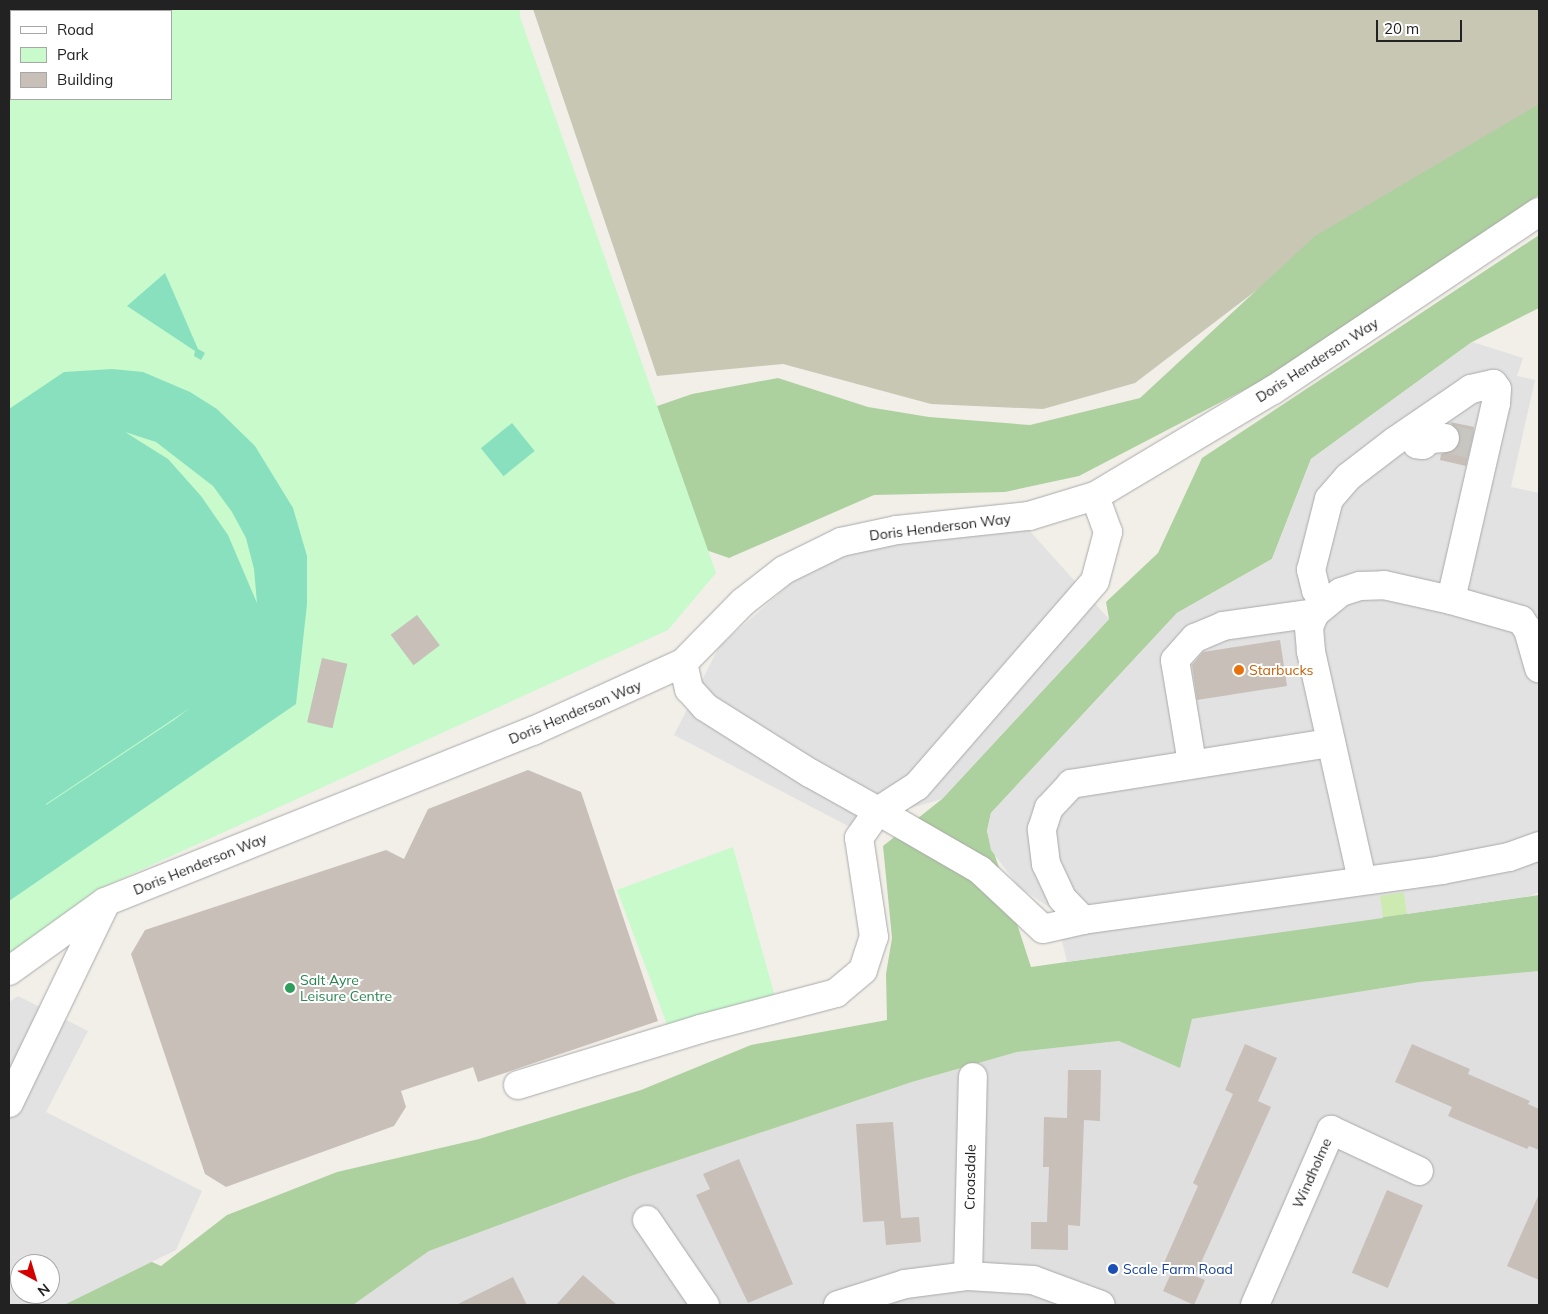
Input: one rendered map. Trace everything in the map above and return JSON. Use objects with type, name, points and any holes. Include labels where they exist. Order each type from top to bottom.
[{"type":"street","name":"Doris Henderson Way","points":[[9,971],[105,902],[533,731],[683,664],[743,602],[784,570],[841,542],[897,530],[1029,516],[1095,496],[1273,390],[1539,212]]},
{"type":"street","points":[[1320,608],[1311,570],[1329,499],[1348,477],[1450,447],[1451,600]]},
{"type":"street","points":[[518,1085],[700,1029],[836,993],[863,970],[874,937],[859,838],[878,811],[916,786],[1095,581],[1108,532],[1095,496]]},
{"type":"street","points":[[1362,880],[1311,651],[1309,627],[1320,608],[1341,592],[1384,585],[1514,616],[1528,630],[1539,668]]},
{"type":"street","points":[[1192,763],[1175,660],[1195,638],[1222,626],[1320,608]]},
{"type":"street","points":[[683,664],[689,689],[706,707],[802,768],[980,870],[1043,929],[1083,920],[1442,870],[1509,857],[1539,846]]},
{"type":"street","points":[[1083,920],[1062,898],[1046,864],[1042,829],[1049,808],[1071,784],[1192,763],[1331,743]]},
{"type":"street","points":[[9,1103],[105,902]]},
{"type":"street","name":"Croasdale","points":[[968,1276],[973,1077]]},
{"type":"street","name":"Windholme","points":[[1255,1305],[1331,1130],[1419,1171]]},
{"type":"street","points":[[647,1220],[705,1305]]},
{"type":"street","points":[[838,1305],[905,1284],[968,1276],[1033,1280],[1101,1305]]},
{"type":"shaded area","points":[[533,9],[1539,9],[1539,132],[1283,270],[1135,383],[1043,409],[931,404],[783,364],[657,376]]},
{"type":"shaded area","points":[[1472,342],[1523,358],[1517,376],[1535,380],[1511,487],[1539,493],[1539,892],[1531,896],[1407,914],[1404,892],[1380,896],[1383,918],[1067,962],[1055,911],[1019,887],[991,850],[987,831],[991,813],[1177,613],[1272,559],[1311,459]]},
{"type":"shaded area","points":[[1027,528],[1109,619],[942,799],[848,826],[674,735],[719,647],[829,549]]},
{"type":"shaded area","points":[[1539,971],[1539,1305],[353,1305],[429,1251],[631,1176],[912,1082],[1017,1052],[1119,1041],[1192,1019],[1420,982]]},
{"type":"shaded area","points":[[18,996],[88,1031],[46,1112],[202,1191],[176,1250],[64,1305],[9,1305],[9,1002]]},
{"type":"green space","points":[[9,9],[520,9],[520,17],[716,573],[668,630],[97,890],[9,954]]},
{"type":"green space","points":[[1539,104],[1539,195],[1269,377],[1079,476],[1005,492],[874,495],[729,558],[680,541],[640,412],[692,394],[778,378],[868,407],[929,417],[1030,425],[1140,398],[1315,236]]},
{"type":"green space","points":[[1539,235],[1539,308],[1472,342],[1311,459],[1272,559],[1177,613],[991,813],[987,831],[1031,967],[1539,895],[1539,971],[1420,982],[1192,1019],[1180,1068],[1119,1041],[1017,1052],[912,1082],[631,1176],[429,1251],[353,1305],[32,1305],[60,1304],[60,1291],[134,1254],[161,1266],[227,1215],[337,1172],[479,1139],[641,1090],[751,1045],[887,1020],[886,974],[892,938],[883,846],[942,799],[1109,619],[1106,602],[1158,553],[1202,458]]},
{"type":"green space","points":[[165,273],[198,349],[205,353],[201,360],[194,356],[195,351],[127,306]]},
{"type":"green space","points":[[112,369],[143,372],[190,392],[217,409],[255,446],[293,508],[307,556],[307,604],[296,704],[9,901],[9,409],[64,372]],"holes":[[[125,432],[156,442],[213,486],[232,512],[246,538],[254,569],[257,603],[228,535],[201,496],[168,459]],[[190,708],[174,720],[46,805],[46,804]]]},
{"type":"green space","points":[[512,423],[535,451],[504,476],[481,448]]},
{"type":"green space","points":[[733,847],[776,1000],[669,1030],[617,890]]},
{"type":"green space","points":[[1404,892],[1407,914],[1382,917],[1379,895]]},
{"type":"building","points":[[1450,422],[1474,427],[1466,466],[1440,460],[1441,454],[1453,451],[1459,444],[1458,430]]},
{"type":"building","points":[[417,615],[440,645],[414,665],[391,635]]},
{"type":"building","name":"Starbucks","points":[[1280,640],[1287,686],[1197,700],[1192,665],[1203,652]]},
{"type":"building","points":[[322,658],[347,664],[332,728],[307,722]]},
{"type":"building","name":"Salt Ayre Leisure Centre","points":[[528,770],[581,792],[658,1021],[478,1082],[473,1067],[401,1091],[406,1107],[394,1126],[226,1187],[205,1174],[131,954],[145,930],[386,850],[404,859],[428,809]]},
{"type":"building","points":[[1245,1044],[1277,1058],[1258,1101],[1271,1107],[1195,1276],[1205,1280],[1194,1305],[1163,1291],[1173,1269],[1163,1265],[1198,1186],[1193,1183],[1233,1094],[1225,1090]]},
{"type":"building","points":[[1412,1044],[1470,1069],[1468,1074],[1530,1101],[1528,1104],[1539,1109],[1539,1150],[1529,1146],[1527,1149],[1448,1116],[1452,1107],[1395,1082]]},
{"type":"building","points":[[1068,1070],[1101,1070],[1100,1121],[1084,1120],[1080,1226],[1068,1225],[1068,1250],[1031,1249],[1031,1222],[1047,1222],[1049,1167],[1043,1167],[1044,1117],[1067,1118]]},
{"type":"building","points":[[893,1122],[901,1218],[919,1217],[921,1242],[886,1245],[884,1221],[863,1222],[856,1124]]},
{"type":"building","points":[[739,1159],[793,1284],[748,1303],[696,1195],[710,1189],[703,1174]]},
{"type":"building","points":[[1387,1190],[1423,1205],[1388,1288],[1352,1273]]},
{"type":"building","points":[[1539,1194],[1539,1280],[1507,1266]]},
{"type":"building","points":[[583,1275],[617,1305],[556,1305]]},
{"type":"building","points":[[513,1277],[527,1305],[456,1305]]},
{"type":"tunnel","points":[[1445,438],[1471,444]]},
{"type":"place","name":"Starbucks","points":[[1239,670]]},
{"type":"place","name":"Salt Ayre Leisure Centre","points":[[290,988]]},
{"type":"place","name":"Scale Farm Road","points":[[1113,1269]]}]
